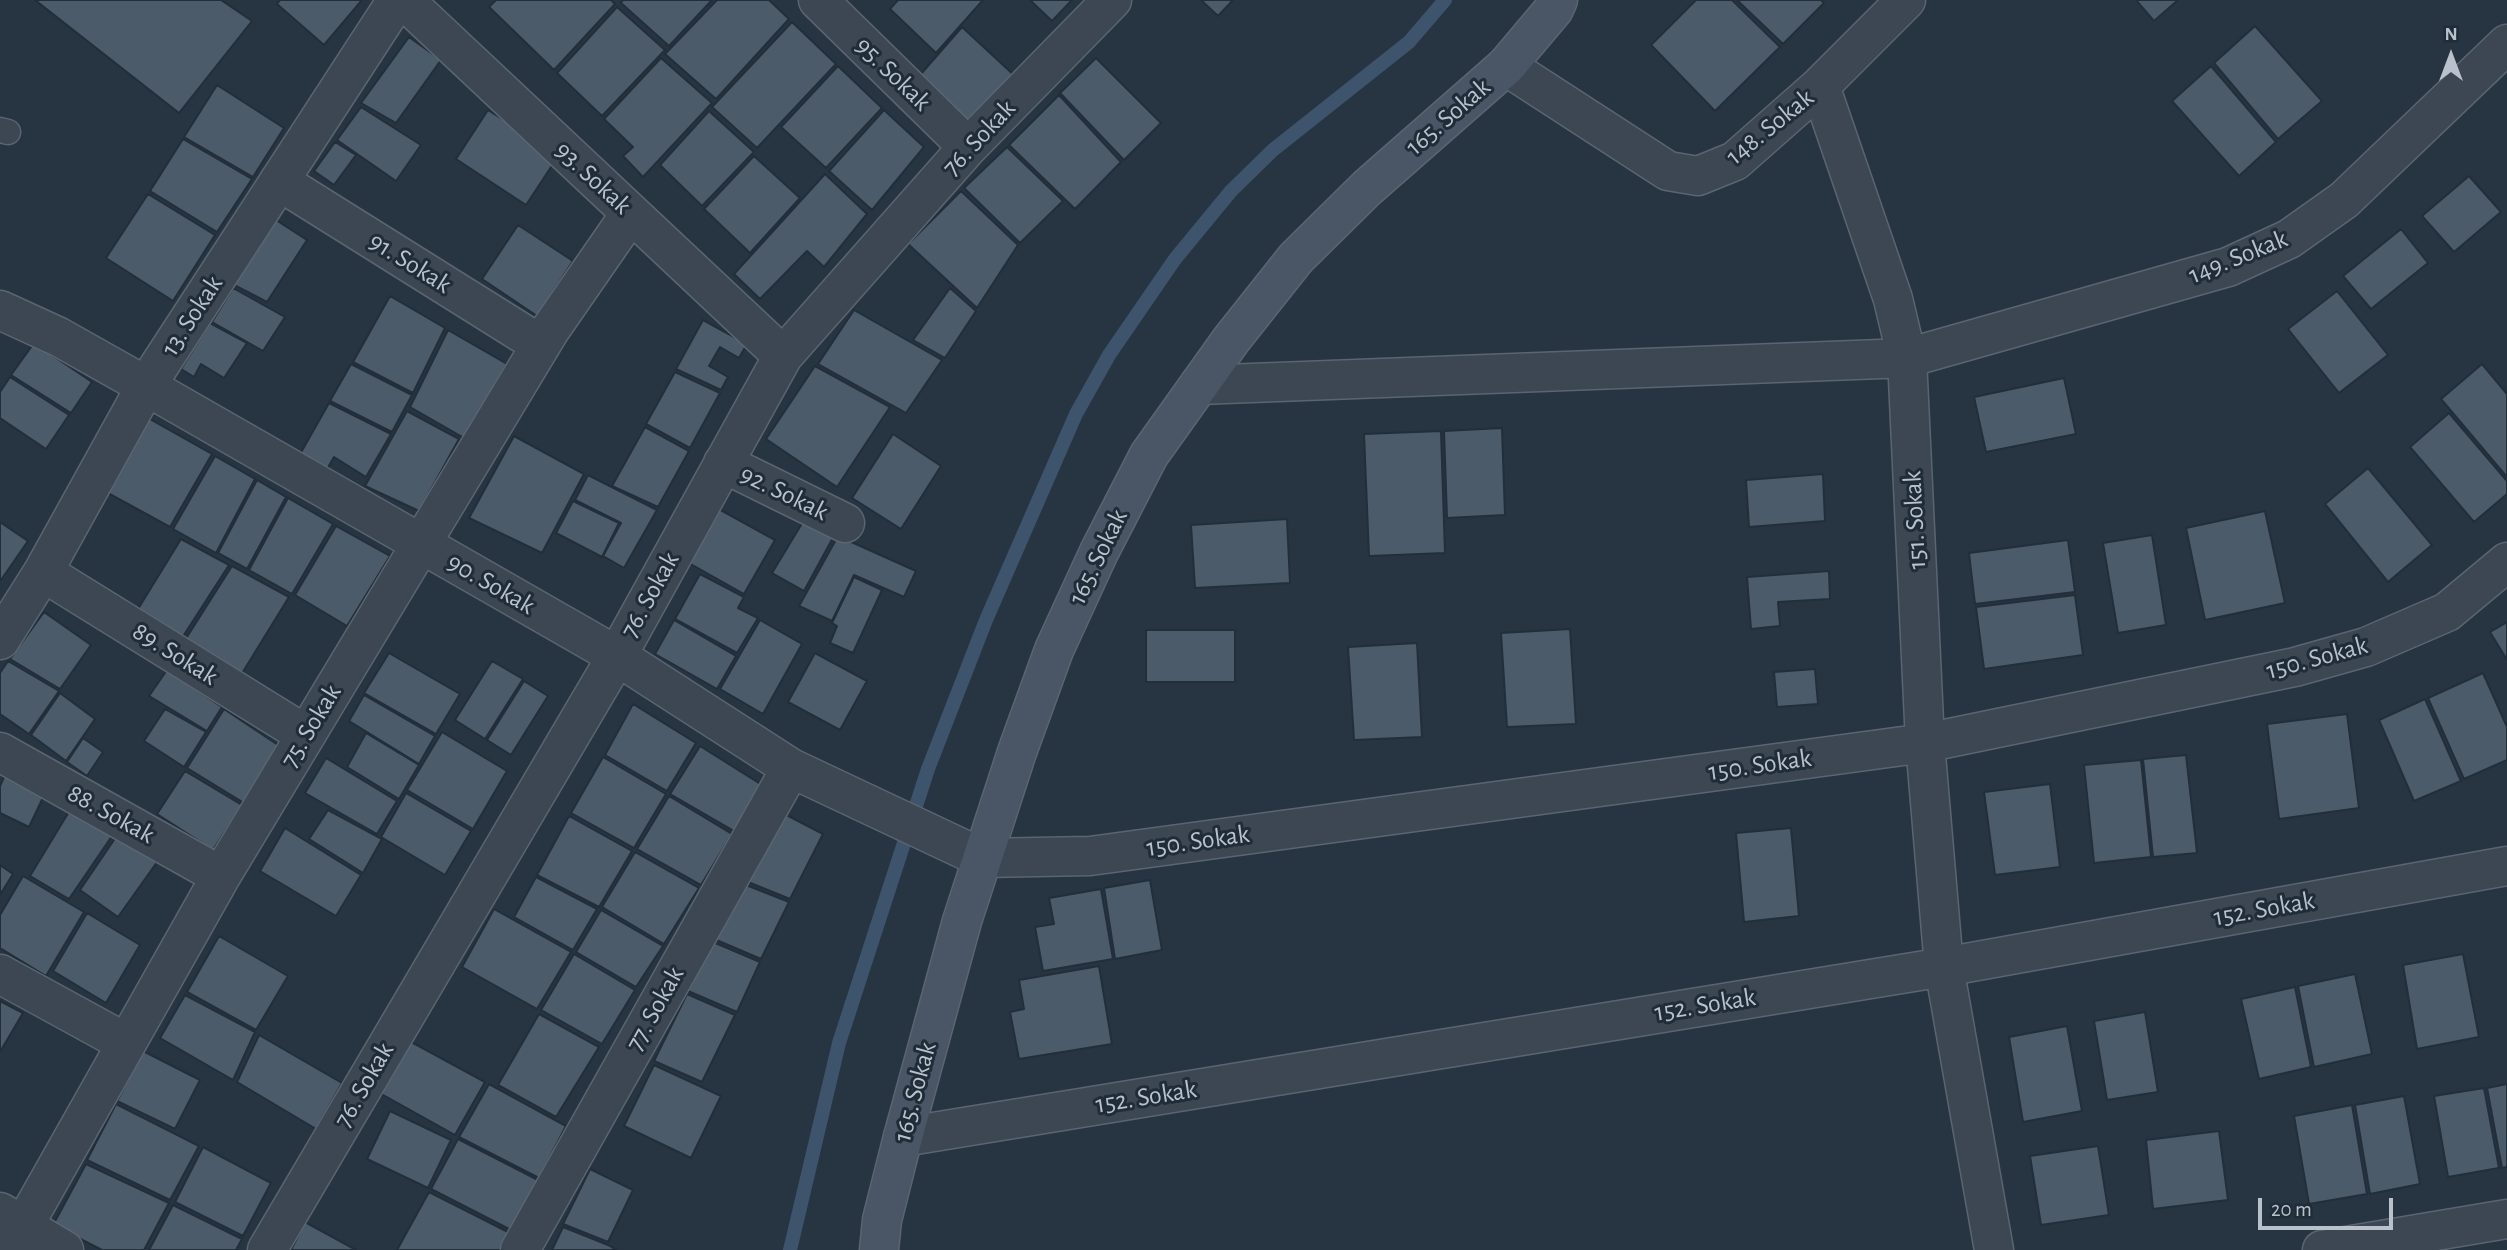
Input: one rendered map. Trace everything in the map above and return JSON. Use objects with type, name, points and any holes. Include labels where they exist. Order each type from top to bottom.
[{"type":"main road","name":"165. Sokak","points":[[879,1250],[882,1220],[903,1137],[982,858],[1017,752],[1054,650],[1099,552],[1149,455],[1231,340],[1296,258],[1367,188],[1506,66],[1554,9],[1558,0]]},
{"type":"street","name":"13. Sokak","points":[[0,640],[43,572],[146,386],[397,0]]},
{"type":"street","name":"93. Sokak","points":[[404,0],[783,356]]},
{"type":"street","name":"95. Sokak","points":[[818,0],[968,148]]},
{"type":"street","name":"76. Sokak","points":[[267,1250],[617,656],[783,356],[968,148],[1112,0]]},
{"type":"street","name":"148. Sokak","points":[[1506,66],[1668,171],[1698,176],[1735,161],[1820,86],[1906,0]]},
{"type":"street","name":"149. Sokak","points":[[1199,385],[1907,358],[2228,267],[2289,239],[2344,200],[2507,44]]},
{"type":"street","name":"151. Sokak","points":[[1820,86],[1893,299],[1907,358],[1925,743],[1944,967],[1994,1250]]},
{"type":"street","name":"91. Sokak","points":[[279,181],[541,345]]},
{"type":"street","name":"75. Sokak","points":[[11,1230],[126,1043],[221,876],[541,345],[631,213]]},
{"type":"street","name":"90. Sokak","points":[[0,310],[59,337],[617,656],[791,768],[982,858]]},
{"type":"street","name":"92. Sokak","points":[[723,463],[845,523]]},
{"type":"street","name":"150. Sokak","points":[[982,858],[1090,856],[1925,743],[2295,667],[2366,647],[2447,612],[2507,562]]},
{"type":"street","name":"89. Sokak","points":[[43,572],[306,735]]},
{"type":"street","name":"88. Sokak","points":[[0,752],[221,876]]},
{"type":"street","name":"77. Sokak","points":[[520,1250],[791,768]]},
{"type":"street","name":"152. Sokak","points":[[903,1137],[1944,967],[2507,866]]},
{"type":"street","points":[[0,974],[126,1043]]},
{"type":"street","points":[[2322,1250],[2507,1219]]},
{"type":"street","points":[[11,1230],[64,1250]]},
{"type":"building","points":[[35,0],[221,0],[252,21],[179,113]]},
{"type":"building","points":[[280,0],[362,0],[324,45],[277,4]]},
{"type":"building","points":[[496,0],[611,0],[615,4],[554,70],[489,7]]},
{"type":"building","points":[[623,0],[712,0],[669,46],[621,3]]},
{"type":"building","points":[[717,0],[769,0],[789,19],[716,99],[665,54]]},
{"type":"building","points":[[898,0],[983,0],[936,53],[890,9]]},
{"type":"building","points":[[1030,0],[1072,0],[1052,21]]},
{"type":"building","points":[[1201,0],[1233,0],[1218,16]]},
{"type":"building","points":[[1696,0],[1732,0],[1780,47],[1715,111],[1651,45]]},
{"type":"building","points":[[1737,0],[1821,0],[1824,3],[1783,44]]},
{"type":"building","points":[[2136,0],[2178,0],[2154,21]]},
{"type":"building","points":[[617,7],[665,50],[602,116],[557,73]]},
{"type":"building","points":[[792,22],[836,64],[757,148],[712,107]]},
{"type":"building","points":[[2255,26],[2322,101],[2278,139],[2214,63]]},
{"type":"building","points":[[962,27],[1016,77],[971,124],[920,75]]},
{"type":"building","points":[[409,37],[441,60],[396,123],[361,103]]},
{"type":"building","points":[[661,58],[712,103],[643,177],[623,156],[633,147],[604,119]]},
{"type":"building","points":[[1096,58],[1161,123],[1124,160],[1060,93]]},
{"type":"building","points":[[838,66],[882,108],[826,168],[781,127]]},
{"type":"building","points":[[2211,66],[2276,142],[2239,176],[2172,101]]},
{"type":"building","points":[[217,85],[284,128],[253,177],[184,137]]},
{"type":"building","points":[[1059,95],[1121,162],[1075,209],[1009,145]]},
{"type":"building","points":[[361,107],[421,145],[396,181],[337,140]]},
{"type":"building","points":[[488,110],[559,155],[526,205],[456,159]]},
{"type":"building","points":[[884,110],[924,147],[872,210],[829,171]]},
{"type":"building","points":[[709,111],[754,152],[702,206],[660,165]]},
{"type":"building","points":[[183,139],[252,179],[217,232],[150,191]]},
{"type":"building","points":[[335,142],[356,155],[334,185],[314,171]]},
{"type":"building","points":[[1007,147],[1063,201],[1020,243],[964,188]]},
{"type":"building","points":[[754,156],[800,198],[750,253],[704,209]]},
{"type":"building","points":[[825,174],[867,214],[824,267],[807,251],[760,299],[734,274]]},
{"type":"building","points":[[2469,176],[2501,212],[2454,252],[2422,216]]},
{"type":"building","points":[[961,191],[1018,245],[977,308],[908,244]]},
{"type":"building","points":[[148,194],[215,235],[173,301],[106,258]]},
{"type":"building","points":[[276,220],[307,240],[267,302],[234,285]]},
{"type":"building","points":[[518,225],[573,261],[537,316],[482,279]]},
{"type":"building","points":[[2401,229],[2428,263],[2371,309],[2343,276]]},
{"type":"building","points":[[233,288],[285,317],[263,351],[212,322]]},
{"type":"building","points":[[950,288],[976,311],[945,358],[913,340]]},
{"type":"building","points":[[2337,291],[2388,355],[2339,393],[2288,329]]},
{"type":"building","points":[[390,296],[445,328],[413,393],[353,362]]},
{"type":"building","points":[[854,310],[942,360],[906,413],[818,364]]},
{"type":"building","points":[[703,320],[747,344],[739,358],[720,347],[709,366],[728,377],[721,390],[676,369]]},
{"type":"building","points":[[210,323],[247,343],[224,378],[201,364],[194,377],[181,369]]},
{"type":"building","points":[[448,330],[507,364],[464,438],[410,407]]},
{"type":"building","points":[[34,343],[92,382],[71,413],[11,375]]},
{"type":"building","points":[[351,364],[412,395],[392,432],[330,401]]},
{"type":"building","points":[[2482,364],[2507,394],[2507,477],[2441,399]]},
{"type":"building","points":[[815,366],[890,407],[837,487],[766,439]]},
{"type":"building","points":[[675,372],[720,393],[690,448],[646,424]]},
{"type":"building","points":[[10,377],[69,415],[46,449],[0,418],[0,392]]},
{"type":"building","points":[[2064,378],[2076,434],[1986,452],[1974,397]]},
{"type":"building","points":[[329,403],[391,434],[366,477],[334,457],[322,478],[295,463]]},
{"type":"building","points":[[407,411],[459,439],[419,511],[365,486]]},
{"type":"building","points":[[2449,413],[2507,481],[2507,494],[2474,522],[2410,447]]},
{"type":"building","points":[[148,418],[212,454],[170,527],[106,492]]},
{"type":"building","points":[[645,427],[689,451],[658,507],[612,486]]},
{"type":"building","points":[[1502,428],[1505,515],[1447,518],[1444,431]]},
{"type":"building","points":[[1441,431],[1445,553],[1369,556],[1364,434]]},
{"type":"building","points":[[893,434],[941,466],[901,529],[852,498]]},
{"type":"building","points":[[514,436],[584,474],[542,553],[469,518]]},
{"type":"building","points":[[215,456],[255,479],[216,553],[173,529]]},
{"type":"building","points":[[2368,468],[2432,545],[2388,582],[2325,504]]},
{"type":"building","points":[[1823,474],[1825,521],[1749,527],[1746,480]]},
{"type":"building","points":[[588,475],[657,510],[624,568],[603,556],[621,523],[575,500]]},
{"type":"building","points":[[257,480],[286,497],[247,569],[218,553]]},
{"type":"building","points":[[288,498],[333,524],[292,594],[249,570]]},
{"type":"building","points":[[573,501],[619,523],[602,557],[556,533]]},
{"type":"building","points":[[717,508],[775,540],[744,594],[687,562]]},
{"type":"building","points":[[2265,511],[2285,603],[2205,620],[2186,528]]},
{"type":"building","points":[[1287,519],[1290,583],[1195,588],[1191,525]]},
{"type":"building","points":[[804,520],[835,534],[804,591],[772,573]]},
{"type":"building","points":[[0,522],[28,541],[1,580],[0,579]]},
{"type":"building","points":[[336,526],[390,556],[347,626],[295,595]]},
{"type":"building","points":[[2152,535],[2166,625],[2118,633],[2103,543]]},
{"type":"building","points":[[838,536],[916,571],[904,597],[854,575],[832,621],[799,606]]},
{"type":"building","points":[[181,539],[229,565],[182,638],[138,609]]},
{"type":"building","points":[[2068,540],[2075,592],[1975,604],[1969,553]]},
{"type":"building","points":[[232,566],[289,597],[241,675],[185,640]]},
{"type":"building","points":[[1829,571],[1830,599],[1778,602],[1780,626],[1751,629],[1747,577]]},
{"type":"building","points":[[700,574],[744,597],[738,608],[758,618],[737,653],[675,619]]},
{"type":"building","points":[[854,577],[882,590],[853,653],[830,643],[837,626],[832,623]]},
{"type":"building","points":[[2075,595],[2083,655],[1984,669],[1976,607]]},
{"type":"building","points":[[44,612],[91,645],[60,689],[10,659]]},
{"type":"building","points":[[674,620],[736,656],[717,689],[655,654]]},
{"type":"building","points":[[760,620],[802,644],[763,714],[720,689]]},
{"type":"building","points":[[2507,622],[2507,660],[2490,632]]},
{"type":"building","points":[[1570,629],[1576,724],[1507,727],[1501,633]]},
{"type":"building","points":[[1146,630],[1235,630],[1235,682],[1146,682]]},
{"type":"building","points":[[1417,643],[1422,737],[1354,740],[1348,647]]},
{"type":"building","points":[[389,653],[460,694],[436,734],[364,693]]},
{"type":"building","points":[[815,653],[867,681],[840,730],[788,702]]},
{"type":"building","points":[[8,661],[59,691],[29,734],[0,714],[0,673]]},
{"type":"building","points":[[492,661],[523,679],[485,739],[455,720]]},
{"type":"building","points":[[1815,669],[1818,704],[1777,707],[1774,672]]},
{"type":"building","points":[[167,670],[222,707],[207,731],[149,696]]},
{"type":"building","points":[[2483,673],[2507,727],[2507,760],[2464,779],[2428,698]]},
{"type":"building","points":[[524,681],[548,696],[511,755],[487,740]]},
{"type":"building","points":[[60,693],[95,719],[66,761],[31,735]]},
{"type":"building","points":[[364,695],[435,736],[419,764],[349,721]]},
{"type":"building","points":[[2425,699],[2461,781],[2414,801],[2379,720]]},
{"type":"building","points":[[633,704],[696,743],[667,791],[605,755]]},
{"type":"building","points":[[165,709],[206,732],[184,767],[144,741]]},
{"type":"building","points":[[224,709],[281,747],[244,803],[187,768]]},
{"type":"building","points":[[2347,714],[2359,808],[2279,819],[2267,724]]},
{"type":"building","points":[[442,732],[507,771],[473,829],[407,790]]},
{"type":"building","points":[[366,733],[419,765],[399,799],[347,767]]},
{"type":"building","points":[[83,738],[103,752],[87,776],[67,762]]},
{"type":"building","points":[[700,746],[762,785],[734,831],[670,794]]},
{"type":"building","points":[[2186,755],[2197,853],[2153,857],[2143,759]]},
{"type":"building","points":[[603,757],[666,794],[634,848],[571,813]]},
{"type":"building","points":[[326,758],[397,801],[377,834],[305,793]]},
{"type":"building","points":[[2141,760],[2151,857],[2094,863],[2084,765]]},
{"type":"building","points":[[8,768],[48,787],[29,827],[0,813],[0,786]]},
{"type":"building","points":[[185,771],[242,805],[213,850],[157,814]]},
{"type":"building","points":[[2050,784],[2060,867],[1995,875],[1984,792]]},
{"type":"building","points":[[406,793],[471,831],[445,875],[381,837]]},
{"type":"building","points":[[669,796],[732,834],[701,885],[637,849]]},
{"type":"building","points":[[70,810],[112,836],[69,899],[30,876]]},
{"type":"building","points":[[328,810],[382,839],[363,873],[309,839]]},
{"type":"building","points":[[777,810],[823,834],[790,899],[743,880]]},
{"type":"building","points":[[569,816],[632,851],[599,907],[537,875]]},
{"type":"building","points":[[285,828],[361,875],[336,916],[260,871]]},
{"type":"building","points":[[1791,828],[1799,916],[1744,922],[1736,833]]},
{"type":"building","points":[[120,831],[160,858],[118,917],[80,890]]},
{"type":"building","points":[[635,852],[699,888],[664,944],[602,907]]},
{"type":"building","points":[[0,865],[13,874],[0,895]]},
{"type":"building","points":[[23,876],[84,912],[46,976],[0,948],[0,915]]},
{"type":"building","points":[[536,877],[597,909],[573,950],[514,917]]},
{"type":"building","points":[[1150,880],[1162,950],[1115,959],[1104,888]]},
{"type":"building","points":[[741,883],[789,902],[761,959],[714,939]]},
{"type":"building","points":[[1101,889],[1113,959],[1043,971],[1035,927],[1054,924],[1049,898]]},
{"type":"building","points":[[494,909],[571,952],[537,1009],[462,967]]},
{"type":"building","points":[[601,910],[663,946],[636,987],[576,952]]},
{"type":"building","points":[[87,913],[140,945],[106,1003],[53,971]]},
{"type":"building","points":[[219,936],[288,976],[256,1030],[187,992]]},
{"type":"building","points":[[713,942],[760,962],[737,1012],[688,991]]},
{"type":"building","points":[[574,954],[635,990],[602,1044],[541,1010]]},
{"type":"building","points":[[2463,954],[2479,1037],[2417,1049],[2403,965]]},
{"type":"building","points":[[1099,966],[1112,1044],[1019,1059],[1010,1012],[1024,1009],[1019,980]]},
{"type":"building","points":[[2355,974],[2372,1054],[2314,1067],[2298,986]]},
{"type":"building","points":[[2295,987],[2311,1067],[2259,1079],[2241,999]]},
{"type":"building","points":[[687,994],[735,1015],[702,1082],[654,1061]]},
{"type":"building","points":[[185,995],[255,1032],[233,1080],[160,1038]]},
{"type":"building","points":[[0,1001],[23,1013],[0,1052]]},
{"type":"building","points":[[2145,1012],[2158,1092],[2107,1100],[2094,1021]]},
{"type":"building","points":[[539,1014],[599,1047],[556,1117],[498,1085]]},
{"type":"building","points":[[2067,1026],[2082,1111],[2023,1122],[2009,1037]]},
{"type":"building","points":[[259,1035],[342,1083],[316,1129],[237,1082]]},
{"type":"building","points":[[404,1038],[485,1082],[455,1135],[376,1091]]},
{"type":"building","points":[[143,1051],[200,1080],[175,1129],[117,1101]]},
{"type":"building","points":[[654,1065],[721,1096],[691,1158],[624,1126]]},
{"type":"building","points":[[489,1084],[566,1126],[539,1178],[459,1137]]},
{"type":"building","points":[[2507,1084],[2507,1167],[2502,1168],[2487,1088]]},
{"type":"building","points":[[2484,1088],[2499,1168],[2448,1177],[2434,1096]]},
{"type":"building","points":[[2404,1096],[2420,1184],[2370,1194],[2355,1105]]},
{"type":"building","points":[[116,1104],[199,1146],[170,1200],[87,1160]]},
{"type":"building","points":[[2352,1105],[2367,1194],[2309,1204],[2294,1116]]},
{"type":"building","points":[[390,1111],[451,1140],[428,1188],[367,1159]]},
{"type":"building","points":[[2219,1131],[2228,1200],[2153,1209],[2146,1140]]},
{"type":"building","points":[[458,1139],[538,1180],[511,1230],[431,1189]]},
{"type":"building","points":[[2098,1146],[2109,1215],[2041,1225],[2030,1156]]},
{"type":"building","points":[[203,1147],[271,1183],[243,1236],[175,1202]]},
{"type":"building","points":[[86,1164],[169,1203],[144,1250],[102,1250],[53,1225]]},
{"type":"building","points":[[590,1169],[633,1190],[608,1242],[563,1224]]},
{"type":"building","points":[[429,1192],[510,1233],[500,1250],[397,1250]]},
{"type":"building","points":[[173,1205],[242,1239],[236,1250],[149,1250]]},
{"type":"building","points":[[305,1222],[356,1250],[291,1250]]},
{"type":"building","points":[[563,1227],[608,1245],[617,1250],[552,1250]]},
{"type":"waterway","points":[[790,1250],[839,1043],[928,769],[986,620],[1076,414],[1109,355],[1175,259],[1231,191],[1273,150],[1409,42],[1445,0]]}]
